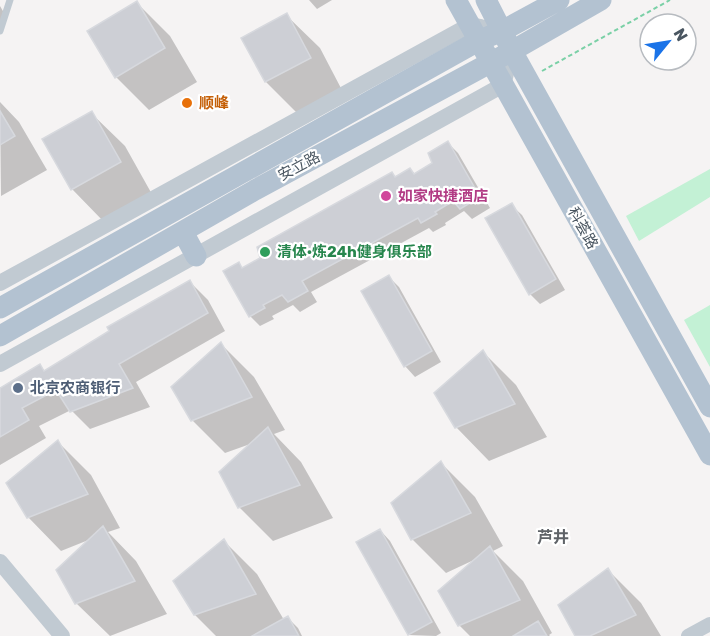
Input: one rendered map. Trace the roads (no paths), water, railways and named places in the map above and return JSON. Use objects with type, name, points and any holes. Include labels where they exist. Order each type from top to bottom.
[{"type":"main road","name":"科荟路","points":[[456,0],[710,455]]},
{"type":"main road","name":"科荟路","points":[[486,0],[512,51],[710,407]]},
{"type":"main road","name":"安立路","points":[[0,308],[474,33],[502,31],[559,0]]},
{"type":"main road","name":"安立路","points":[[0,336],[255,190],[512,51],[601,0]]},
{"type":"main road","points":[[183,232],[196,256]]},
{"type":"street","name":"安立路","points":[[0,283],[474,33]]},
{"type":"street","points":[[503,86],[512,51]]},
{"type":"street","name":"安立路","points":[[0,364],[503,86]]},
{"type":"street","points":[[0,562],[62,636]]},
{"type":"street","points":[[688,636],[710,624]]},
{"type":"lane","points":[[0,31],[10,0]]},
{"type":"place","name":"顺峰","points":[[187,103]]},
{"type":"place","name":"如家快捷酒店","points":[[386,196]]},
{"type":"place","name":"清体·炼24h健身俱乐部","points":[[265,252]]},
{"type":"place","name":"北京农商银行","points":[[18,388]]},
{"type":"district","name":"芦井","points":[[553,537]]}]
